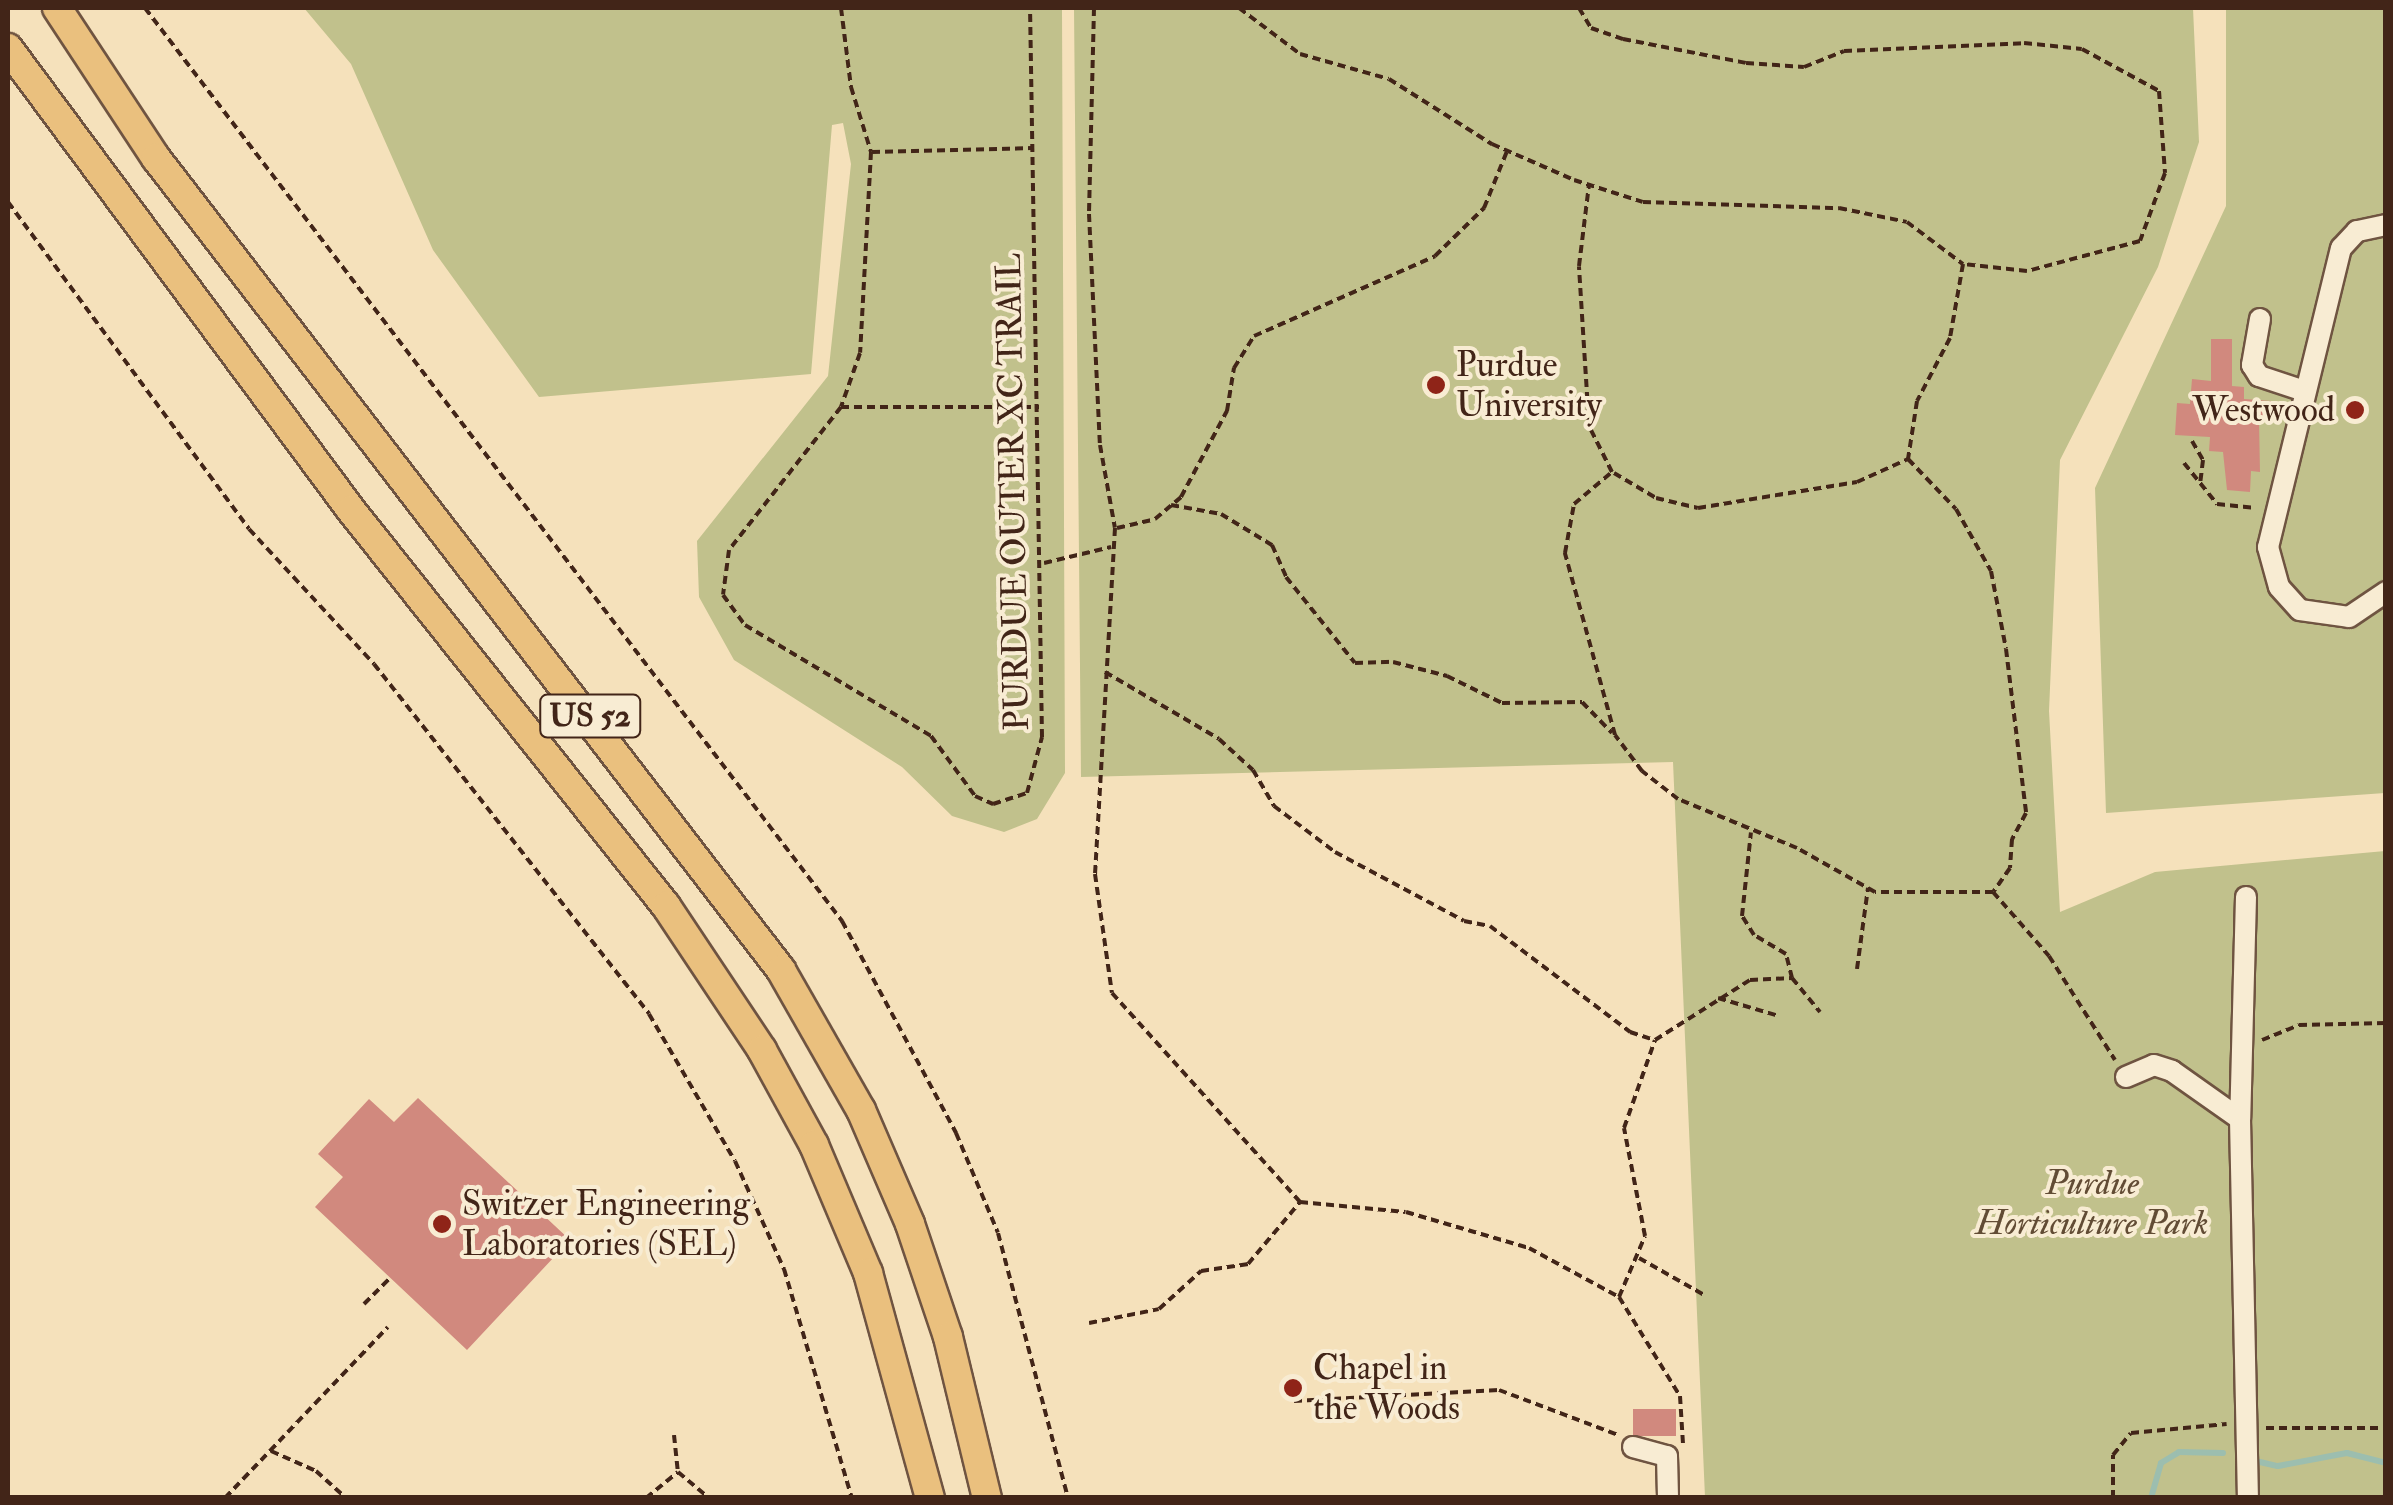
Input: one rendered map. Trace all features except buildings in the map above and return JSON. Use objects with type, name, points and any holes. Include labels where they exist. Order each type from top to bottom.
[{"type":"main road","name":"US 52","points":[[56,8],[156,158],[781,970],[861,1110],[910,1224],[948,1336],[987,1498]]},
{"type":"main road","name":"US 52","points":[[8,48],[351,510],[666,906],[762,1050],[814,1144],[868,1273],[930,1498]]},
{"type":"lane","points":[[2386,225],[2358,231],[2341,248],[2275,510],[2270,566],[2300,610],[2349,617],[2386,592]]},
{"type":"lane","points":[[2260,319],[2252,365],[2259,376],[2304,391]]},
{"type":"lane","points":[[2246,897],[2245,1050],[2240,1119],[2248,1498]]},
{"type":"lane","points":[[2126,1077],[2154,1065],[2172,1071],[2240,1119]]},
{"type":"lane","points":[[1628,1442],[1667,1456],[1668,1498]]},
{"type":"path","points":[[146,8],[842,921],[947,1115],[998,1233],[1068,1498]]},
{"type":"path","name":"PURDUE OUTER XC TRAIL","points":[[841,8],[851,87],[871,152],[860,353],[841,407],[729,550],[724,596],[745,625],[931,736],[975,796],[992,804],[1028,793],[1039,760],[1042,563],[1030,8]]},
{"type":"path","points":[[1094,8],[1089,214],[1100,445],[1115,528],[1095,874],[1112,993],[1300,1202],[1406,1212],[1512,1242],[1619,1296],[1680,1396],[1683,1450],[1667,1456]]},
{"type":"path","points":[[1239,8],[1300,54],[1389,78],[1508,151],[1589,184],[1643,202],[1839,208],[1908,222],[1962,264],[2028,271],[2140,242],[2165,173],[2159,91],[2082,49],[2024,43],[1860,49],[1804,67],[1746,63],[1623,39],[1591,28],[1579,8]]},
{"type":"path","points":[[871,152],[1032,148]]},
{"type":"path","points":[[1115,528],[1155,519],[1172,505],[1227,410],[1234,368],[1254,336],[1435,256],[1484,208],[1508,151]]},
{"type":"path","points":[[1589,184],[1578,266],[1588,426],[1612,472],[1656,498],[1698,508],[1857,482],[1908,459]]},
{"type":"path","points":[[8,202],[250,529],[374,664],[658,1028],[736,1161],[784,1269],[852,1498]]},
{"type":"path","points":[[1908,459],[1916,401],[1950,338],[1962,264]]},
{"type":"path","points":[[841,407],[1039,408]]},
{"type":"path","points":[[2192,441],[2203,460],[2200,483]]},
{"type":"path","points":[[1908,459],[1956,509],[1991,571],[2026,797],[2026,813],[2012,839],[2010,868],[1993,892]]},
{"type":"path","points":[[2184,463],[2216,504],[2275,510]]},
{"type":"path","points":[[1612,472],[1574,504],[1565,553],[1622,743]]},
{"type":"path","points":[[1172,505],[1220,514],[1272,545],[1286,578],[1355,664],[1393,662],[1446,676],[1502,703],[1582,702],[1678,799],[1868,888],[1924,896],[1993,892]]},
{"type":"path","points":[[1042,563],[1112,547]]},
{"type":"path","points":[[1105,672],[1219,739],[1253,770],[1274,806],[1336,852],[1464,921],[1490,926],[1630,1032],[1655,1040]]},
{"type":"path","points":[[1751,830],[1742,916],[1754,936],[1786,954],[1792,978],[1820,1012]]},
{"type":"path","points":[[1857,969],[1868,888]]},
{"type":"path","points":[[1993,892],[2049,956],[2126,1077]]},
{"type":"path","points":[[1619,1296],[1646,1236],[1624,1128],[1655,1040],[1750,980],[1792,978]]},
{"type":"path","points":[[1718,998],[1779,1016]]},
{"type":"path","points":[[2245,1050],[2299,1025],[2386,1024]]},
{"type":"path","points":[[1089,1323],[1159,1309],[1201,1272],[1248,1264],[1300,1202]]},
{"type":"path","points":[[1639,1258],[1704,1295]]},
{"type":"path","points":[[364,1304],[390,1278]]},
{"type":"path","points":[[225,1498],[388,1327]]},
{"type":"path","points":[[1294,1402],[1499,1390],[1596,1423],[1628,1442]]},
{"type":"path","points":[[674,1435],[678,1472],[709,1498]]},
{"type":"path","points":[[271,1451],[316,1470],[346,1498]]},
{"type":"path","points":[[646,1498],[678,1472]]},
{"type":"green space","points":[[304,8],[1062,8],[1065,773],[1037,819],[1004,832],[952,816],[902,767],[734,660],[699,597],[697,541],[828,376],[851,164],[843,123],[832,125],[811,374],[539,397],[433,250],[351,64]]},
{"type":"green space","name":"Purdue University","points":[[1074,8],[2193,8],[2199,142],[2158,267],[2060,460],[2049,711],[2060,912],[2155,872],[2385,851],[2385,1497],[1705,1497],[1673,762],[1081,777]]},
{"type":"green space","points":[[2226,8],[2385,8],[2385,793],[2106,813],[2095,488],[2226,206]]},
{"type":"waterway","points":[[2151,1498],[2161,1463],[2179,1452],[2223,1453]]},
{"type":"waterway","points":[[2260,1462],[2278,1466],[2347,1453],[2386,1463]]},
{"type":"place","name":"Purdue University","points":[[1436,385]]},
{"type":"place","name":"Westwood","points":[[2355,410]]},
{"type":"place","name":"Switzer Engineering Laboratories (SEL)","points":[[442,1224]]},
{"type":"place","name":"Chapel in the Woods","points":[[1293,1388]]},
{"type":"park label","name":"Purdue Horticulture Park","points":[[2092,1203]]}]
